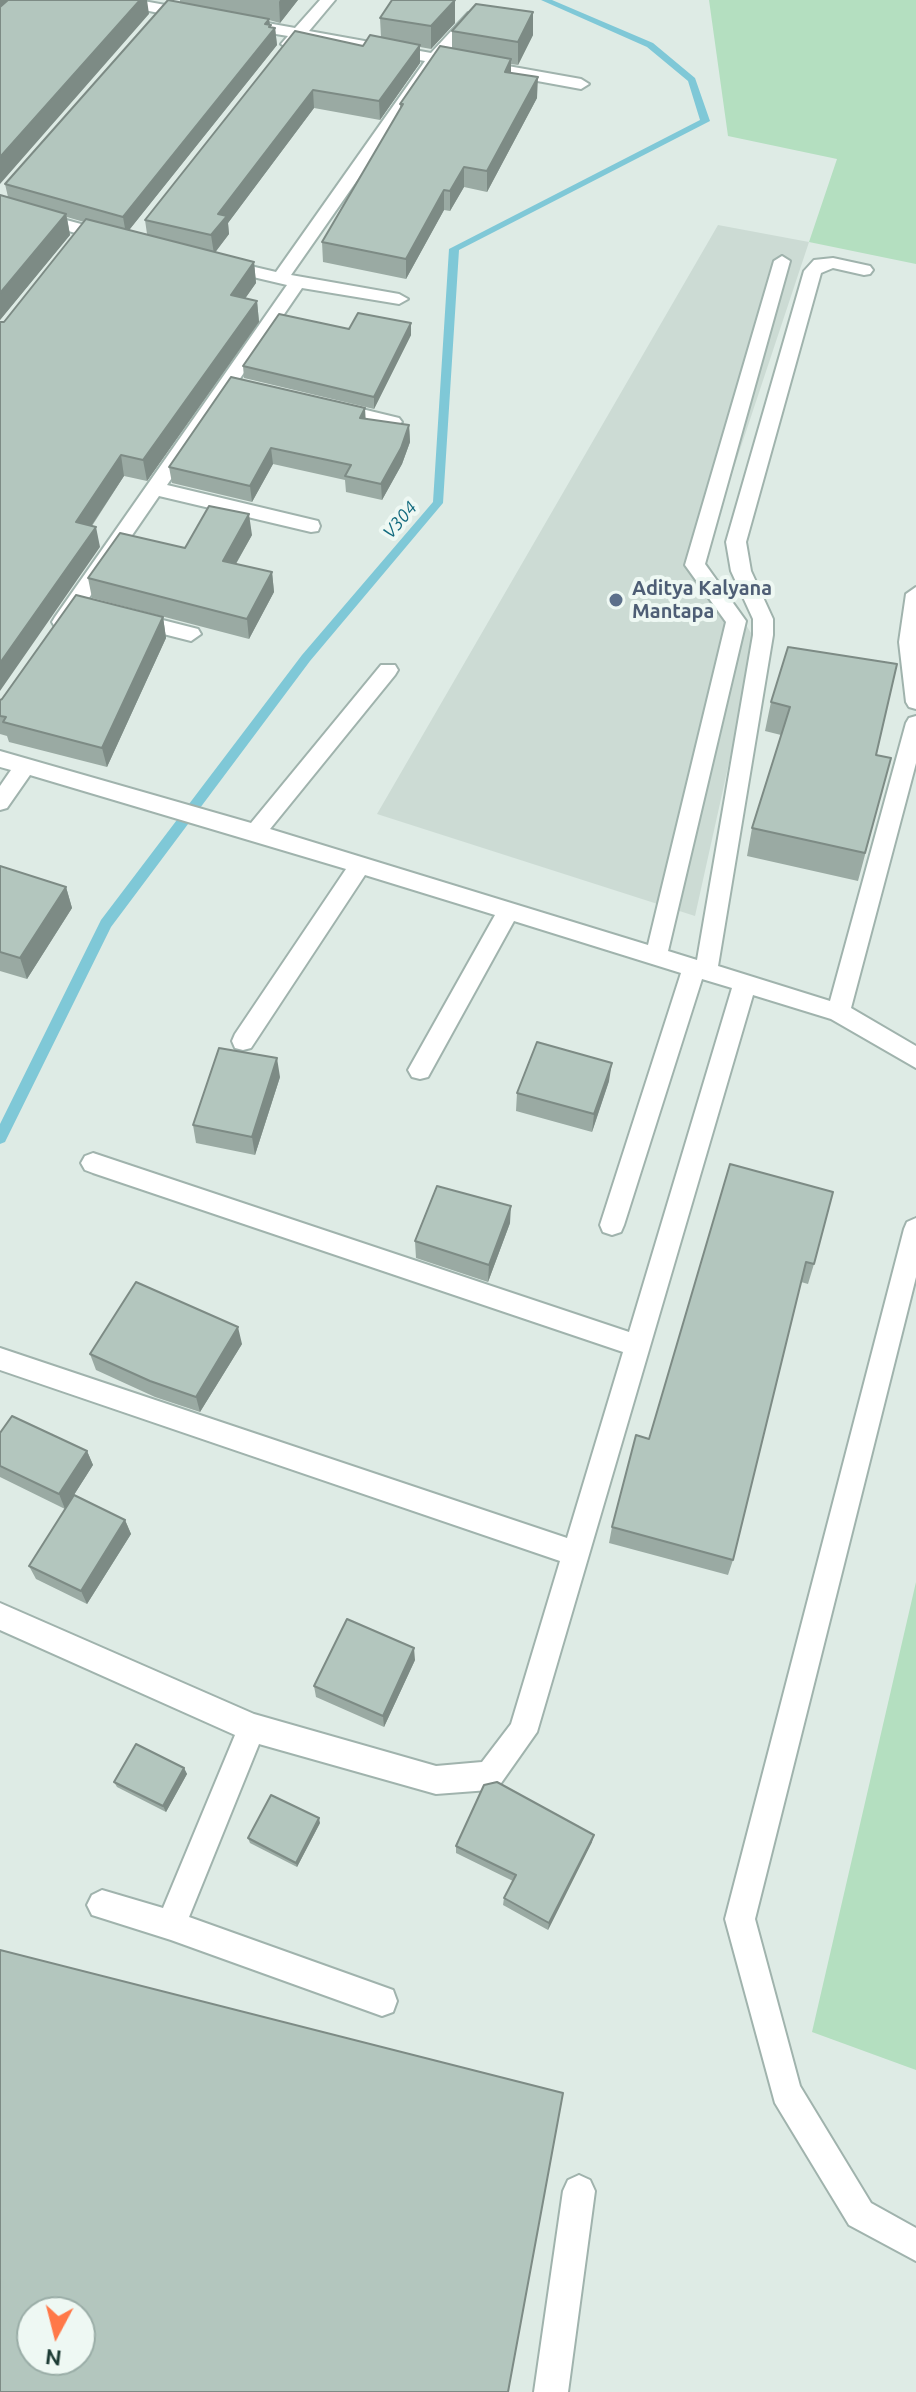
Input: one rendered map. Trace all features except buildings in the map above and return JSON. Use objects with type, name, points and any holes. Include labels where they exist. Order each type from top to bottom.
[{"type":"street","points":[[115,0],[581,84]]},
{"type":"street","points":[[277,59],[328,0]]},
{"type":"street","points":[[49,640],[82,606],[154,488],[235,385],[289,280],[435,58],[483,5]]},
{"type":"street","points":[[0,207],[80,237],[131,243]]},
{"type":"street","points":[[205,260],[289,280],[399,299]]},
{"type":"street","points":[[656,957],[736,621],[695,565],[782,261]]},
{"type":"street","points":[[612,1225],[700,970],[763,635],[763,619],[741,571],[736,542],[813,271],[820,264],[833,263],[864,270]]},
{"type":"street","points":[[318,404],[393,422]]},
{"type":"street","points":[[154,488],[311,526]]},
{"type":"street","points":[[916,594],[909,642],[916,702]]},
{"type":"street","points":[[118,616],[191,634]]},
{"type":"street","points":[[254,834],[388,670]]},
{"type":"street","points":[[838,1012],[916,723]]},
{"type":"street","points":[[0,759],[139,797],[838,1012],[890,1040],[916,1059]]},
{"type":"street","points":[[0,802],[25,766]]},
{"type":"street","points":[[243,1041],[359,866]]},
{"type":"street","points":[[420,1070],[508,912]]},
{"type":"street","points":[[0,1616],[252,1728],[436,1780],[489,1776],[523,1732],[745,984]]},
{"type":"street","points":[[93,1163],[638,1346]]},
{"type":"street","points":[[916,1229],[740,1919],[786,2092],[860,2214],[916,2245]]},
{"type":"street","points":[[0,1359],[576,1554]]},
{"type":"street","points":[[171,1925],[252,1728]]},
{"type":"street","points":[[102,1905],[171,1925],[382,2001]]},
{"type":"street","points":[[551,2392],[579,2191]]},
{"type":"shaded area","name":"Aditya Kalyana Mantapa","points":[[718,225],[809,242],[704,558],[756,641],[695,916],[377,814]]},
{"type":"green space","points":[[709,0],[916,0],[916,264],[809,242],[837,159],[728,136]]},
{"type":"green space","points":[[916,1582],[916,2070],[812,2032]]},
{"type":"waterway","name":"V304","points":[[0,1138],[106,924],[306,658],[438,503],[454,249],[705,121],[692,80],[650,45],[545,0]]},
{"type":"place","name":"Aditya Kalyana Mantapa","points":[[616,600]]}]
